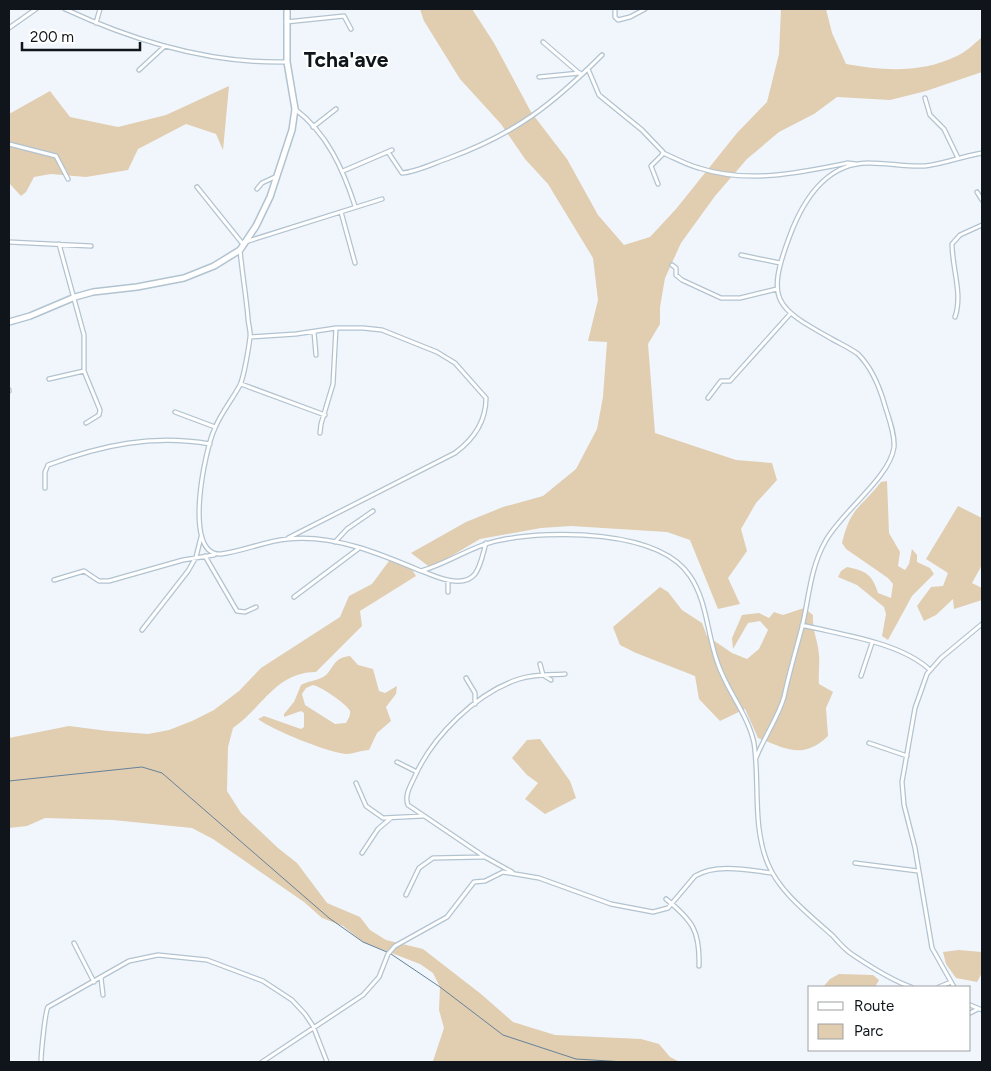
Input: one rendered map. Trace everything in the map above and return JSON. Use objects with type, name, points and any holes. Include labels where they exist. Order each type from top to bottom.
[{"type":"street","points":[[9,28],[36,9]]},
{"type":"street","points":[[65,9],[96,23],[166,46],[224,60],[287,62]]},
{"type":"street","points":[[96,23],[100,9]]},
{"type":"street","points":[[9,322],[30,316],[75,297],[114,288],[137,287],[184,278],[214,266],[240,250],[263,214],[278,176],[292,130],[294,109],[287,62],[287,9]]},
{"type":"street","points":[[615,9],[615,17],[618,20],[630,17],[645,9]]},
{"type":"street","points":[[286,22],[344,16],[351,29]]},
{"type":"street","points":[[543,42],[581,73]]},
{"type":"street","points":[[139,70],[166,46]]},
{"type":"street","points":[[388,152],[402,173],[472,150],[522,124],[566,89],[602,55]]},
{"type":"street","points":[[588,69],[600,95],[642,130],[663,153],[699,169],[744,177],[774,176],[848,163],[919,166],[982,153]]},
{"type":"street","points":[[538,78],[581,73]]},
{"type":"street","points":[[925,98],[930,115],[944,129],[958,158]]},
{"type":"street","points":[[294,109],[323,139],[343,171],[355,206]]},
{"type":"street","points":[[313,127],[336,109]]},
{"type":"street","points":[[9,144],[54,154],[68,179]]},
{"type":"street","points":[[343,171],[392,150]]},
{"type":"street","points":[[658,184],[651,166],[663,153]]},
{"type":"street","points":[[756,758],[783,698],[802,625],[808,588],[822,547],[840,520],[880,476],[892,455],[894,446],[884,401],[863,360],[848,347],[790,314],[777,289],[780,263],[798,214],[811,193],[830,176],[857,164]]},
{"type":"street","points":[[257,189],[262,183],[278,176]]},
{"type":"street","points":[[197,186],[240,241],[245,243],[355,206],[382,200]]},
{"type":"street","points":[[977,192],[982,200]]},
{"type":"street","points":[[341,212],[355,263]]},
{"type":"street","points":[[955,318],[958,297],[952,262],[952,244],[960,235],[982,225]]},
{"type":"street","points":[[9,242],[91,246]]},
{"type":"street","points":[[59,244],[84,335],[84,371],[100,412],[86,423]]},
{"type":"street","points":[[142,630],[188,571],[196,557],[201,536],[202,483],[210,444],[215,427],[241,384],[250,337],[240,250]]},
{"type":"street","points":[[741,254],[780,263]]},
{"type":"street","points":[[672,265],[676,268],[676,275],[682,280],[721,298],[740,298],[777,289]]},
{"type":"street","points":[[708,398],[721,381],[730,381],[790,314]]},
{"type":"street","points":[[250,337],[314,332],[336,328],[373,328],[437,352],[455,363],[486,398],[478,430],[471,440],[456,453],[288,539]]},
{"type":"street","points":[[320,433],[336,368],[336,328]]},
{"type":"street","points":[[314,332],[316,355]]},
{"type":"street","points":[[49,379],[84,371]]},
{"type":"street","points":[[241,384],[325,414]]},
{"type":"street","points":[[175,412],[215,427]]},
{"type":"street","points":[[45,488],[45,472],[48,465],[101,447],[154,439],[187,440],[210,444]]},
{"type":"street","points":[[335,542],[347,529],[373,511]]},
{"type":"street","points":[[421,571],[486,543],[539,535],[588,534],[604,536],[652,549],[681,564],[696,588],[711,636],[716,660],[724,681],[748,724],[756,758],[760,834],[772,873],[796,902],[847,951],[909,986]]},
{"type":"street","points":[[201,536],[204,544],[214,555]]},
{"type":"street","points":[[54,580],[84,571],[99,581],[109,581],[196,557],[288,539],[311,538],[335,542],[390,558],[448,580],[474,575],[486,543]]},
{"type":"street","points":[[294,596],[359,549]]},
{"type":"street","points":[[205,556],[237,611],[245,612],[256,607]]},
{"type":"street","points":[[448,580],[448,592]]},
{"type":"street","points":[[953,986],[932,948],[902,792],[915,708],[930,670],[941,658],[982,624]]},
{"type":"street","points":[[802,625],[901,652],[919,661],[930,670]]},
{"type":"street","points":[[860,676],[872,643]]},
{"type":"street","points":[[540,664],[543,675],[551,680]]},
{"type":"street","points":[[515,874],[485,857],[408,805],[406,801],[417,772],[438,736],[475,704],[519,679],[565,674]]},
{"type":"street","points":[[466,678],[475,693],[475,704]]},
{"type":"street","points":[[869,743],[907,756]]},
{"type":"street","points":[[396,762],[417,772]]},
{"type":"street","points":[[356,783],[366,806],[383,818],[426,816]]},
{"type":"street","points":[[362,853],[378,830],[391,818]]},
{"type":"street","points":[[406,895],[419,868],[433,858],[485,857]]},
{"type":"street","points":[[856,863],[918,871]]},
{"type":"street","points":[[262,1062],[313,1026],[363,995],[379,978],[388,954],[395,946],[447,917],[474,882],[484,881],[503,872],[539,878],[611,904],[642,911],[662,911],[673,904],[700,872],[735,869],[772,873]]},
{"type":"street","points":[[666,899],[673,904],[698,935],[699,966]]},
{"type":"street","points":[[74,943],[94,982]]},
{"type":"street","points":[[41,1062],[45,1034],[44,1015],[48,1007],[55,1001],[94,982],[129,961],[146,956],[165,955],[207,960],[273,986],[299,1007],[313,1026],[327,1062]]},
{"type":"street","points":[[101,978],[103,995]]},
{"type":"street","points":[[941,986],[951,982]]},
{"type":"green space","points":[[420,9],[472,9],[494,43],[531,112],[567,159],[598,215],[624,245],[650,237],[676,209],[737,133],[767,102],[779,54],[781,9],[826,9],[832,33],[846,64],[874,68],[917,68],[944,62],[970,48],[982,37],[982,72],[926,91],[890,100],[837,97],[814,114],[779,132],[747,159],[715,196],[681,243],[665,278],[660,307],[660,324],[648,344],[655,433],[736,460],[772,463],[777,480],[756,503],[741,529],[747,551],[728,578],[740,604],[718,609],[690,540],[667,532],[571,526],[541,528],[480,539],[431,568],[411,553],[466,522],[503,507],[543,496],[576,469],[597,429],[603,397],[607,342],[588,341],[598,300],[593,258],[548,184],[525,159],[501,124],[460,79],[424,21]]},
{"type":"green space","points":[[229,86],[223,150],[216,134],[186,124],[138,149],[128,170],[86,177],[51,174],[34,177],[26,192],[21,196],[9,183],[9,114],[50,91],[70,117],[118,127],[166,115]]},
{"type":"green space","points":[[887,481],[889,533],[900,552],[898,566],[905,570],[909,564],[912,549],[917,555],[917,562],[930,568],[934,574],[912,596],[888,640],[882,636],[886,614],[884,607],[857,585],[838,577],[841,571],[847,567],[859,570],[871,577],[878,593],[891,598],[893,584],[888,578],[846,549],[842,543],[845,531],[857,509],[881,482]]},
{"type":"green space","points":[[958,506],[982,518],[982,565],[972,583],[982,588],[982,600],[954,609],[953,599],[936,615],[924,621],[917,606],[931,587],[943,586],[948,573],[926,559]]},
{"type":"green space","points":[[389,561],[405,564],[411,568],[416,576],[360,611],[362,626],[316,672],[290,678],[280,684],[233,728],[228,747],[227,791],[241,813],[297,863],[327,903],[360,917],[370,930],[386,940],[423,949],[481,994],[513,1022],[555,1035],[641,1039],[659,1044],[670,1057],[680,1062],[433,1061],[444,1028],[439,1010],[440,987],[433,973],[420,964],[363,942],[343,926],[322,918],[304,902],[213,839],[192,828],[113,820],[45,818],[27,826],[9,828],[9,738],[69,726],[148,734],[169,730],[192,721],[214,710],[239,691],[261,668],[340,617],[349,596],[372,584]]},
{"type":"green space","points":[[660,587],[668,592],[682,610],[702,623],[707,636],[732,653],[747,659],[759,649],[768,630],[760,621],[748,623],[733,649],[732,638],[742,615],[759,613],[769,618],[774,612],[783,615],[804,608],[813,615],[813,626],[819,655],[819,684],[833,692],[826,708],[828,736],[810,748],[802,750],[786,749],[758,738],[745,709],[720,721],[699,699],[695,676],[620,645],[613,627]]},
{"type":"green space","points":[[350,656],[358,665],[373,669],[379,691],[385,693],[397,686],[396,694],[386,707],[391,721],[377,733],[369,750],[349,754],[338,753],[287,734],[258,719],[264,716],[301,729],[304,727],[304,713],[301,711],[284,717],[284,714],[294,702],[301,685],[325,676],[335,663],[344,657]],"holes":[[[313,685],[333,696],[348,708],[350,714],[346,723],[335,724],[305,705],[302,694],[306,688]]]},
{"type":"green space","points":[[540,739],[570,781],[576,798],[545,814],[525,799],[538,783],[527,775],[512,758],[527,740]]},
{"type":"green space","points":[[959,950],[982,952],[982,973],[977,982],[956,978],[946,964],[943,952]]},
{"type":"green space","points":[[839,974],[873,975],[879,980],[876,986],[824,986],[830,979]]},
{"type":"waterway","points":[[9,781],[142,767],[162,773],[329,918],[363,942],[387,952]]},
{"type":"waterway","points":[[391,954],[440,987],[503,1035],[576,1059],[625,1062]]},
{"type":"district","name":"Tcha'ave","points":[[346,60]]}]
